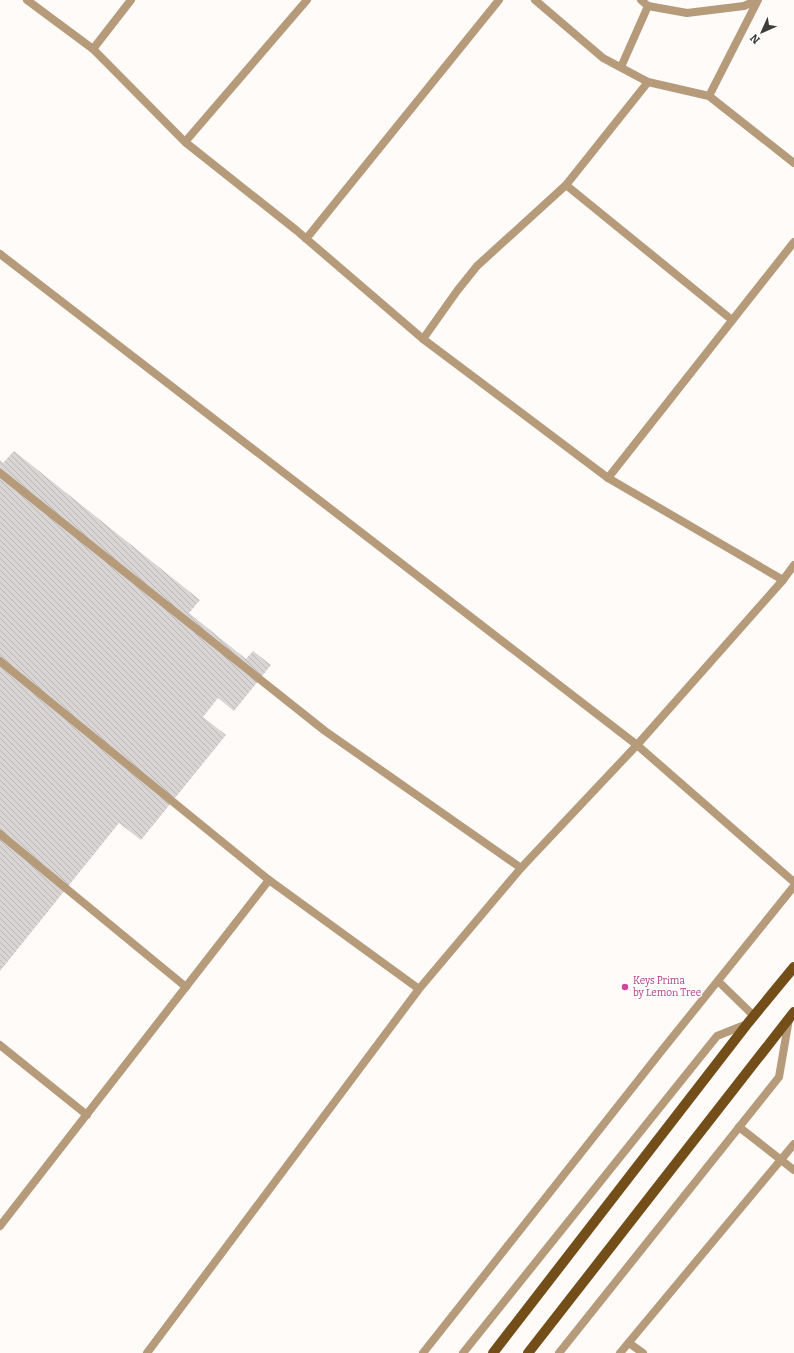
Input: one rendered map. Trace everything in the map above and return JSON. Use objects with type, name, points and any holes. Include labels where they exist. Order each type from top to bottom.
[{"type":"main road","points":[[493,1353],[751,1020],[794,967]]},
{"type":"main road","points":[[528,1353],[792,1015]]},
{"type":"street","points":[[27,0],[94,49],[185,142],[306,239],[424,339],[608,478],[783,580]]},
{"type":"street","points":[[94,49],[131,0]]},
{"type":"street","points":[[185,142],[307,0]]},
{"type":"street","points":[[306,239],[499,0]]},
{"type":"street","points":[[535,0],[603,58],[648,82],[709,96],[794,163]]},
{"type":"street","points":[[641,0],[648,6],[687,13],[744,6],[757,0]]},
{"type":"street","points":[[709,96],[757,0]]},
{"type":"street","points":[[621,67],[648,6]]},
{"type":"street","points":[[424,339],[457,291],[477,266],[566,185],[648,82]]},
{"type":"street","points":[[566,185],[732,320]]},
{"type":"street","points":[[608,478],[794,242]]},
{"type":"street","points":[[0,254],[637,745],[794,882]]},
{"type":"street","points":[[0,473],[325,731],[521,868]]},
{"type":"street","points":[[147,1353],[420,989],[521,868],[637,745],[783,580],[794,565]]},
{"type":"street","points":[[0,661],[269,880],[420,989]]},
{"type":"street","points":[[0,834],[186,987]]},
{"type":"street","points":[[0,1226],[269,880]]},
{"type":"street","points":[[423,1353],[794,886]]},
{"type":"street","points":[[462,1353],[717,1036],[751,1020],[718,981]]},
{"type":"street","points":[[559,1353],[779,1077],[792,1015]]},
{"type":"street","points":[[0,1045],[87,1115]]},
{"type":"street","points":[[739,1127],[794,1170]]},
{"type":"street","points":[[620,1353],[794,1144]]},
{"type":"street","points":[[629,1343],[643,1353]]},
{"type":"building","points":[[14,451],[200,600],[189,613],[246,659],[253,651],[271,665],[234,711],[218,698],[203,717],[226,735],[141,840],[119,823],[0,971],[0,460],[3,463]]},
{"type":"place","name":"Keys Prima by Lemon Tree","points":[[625,987]]}]
